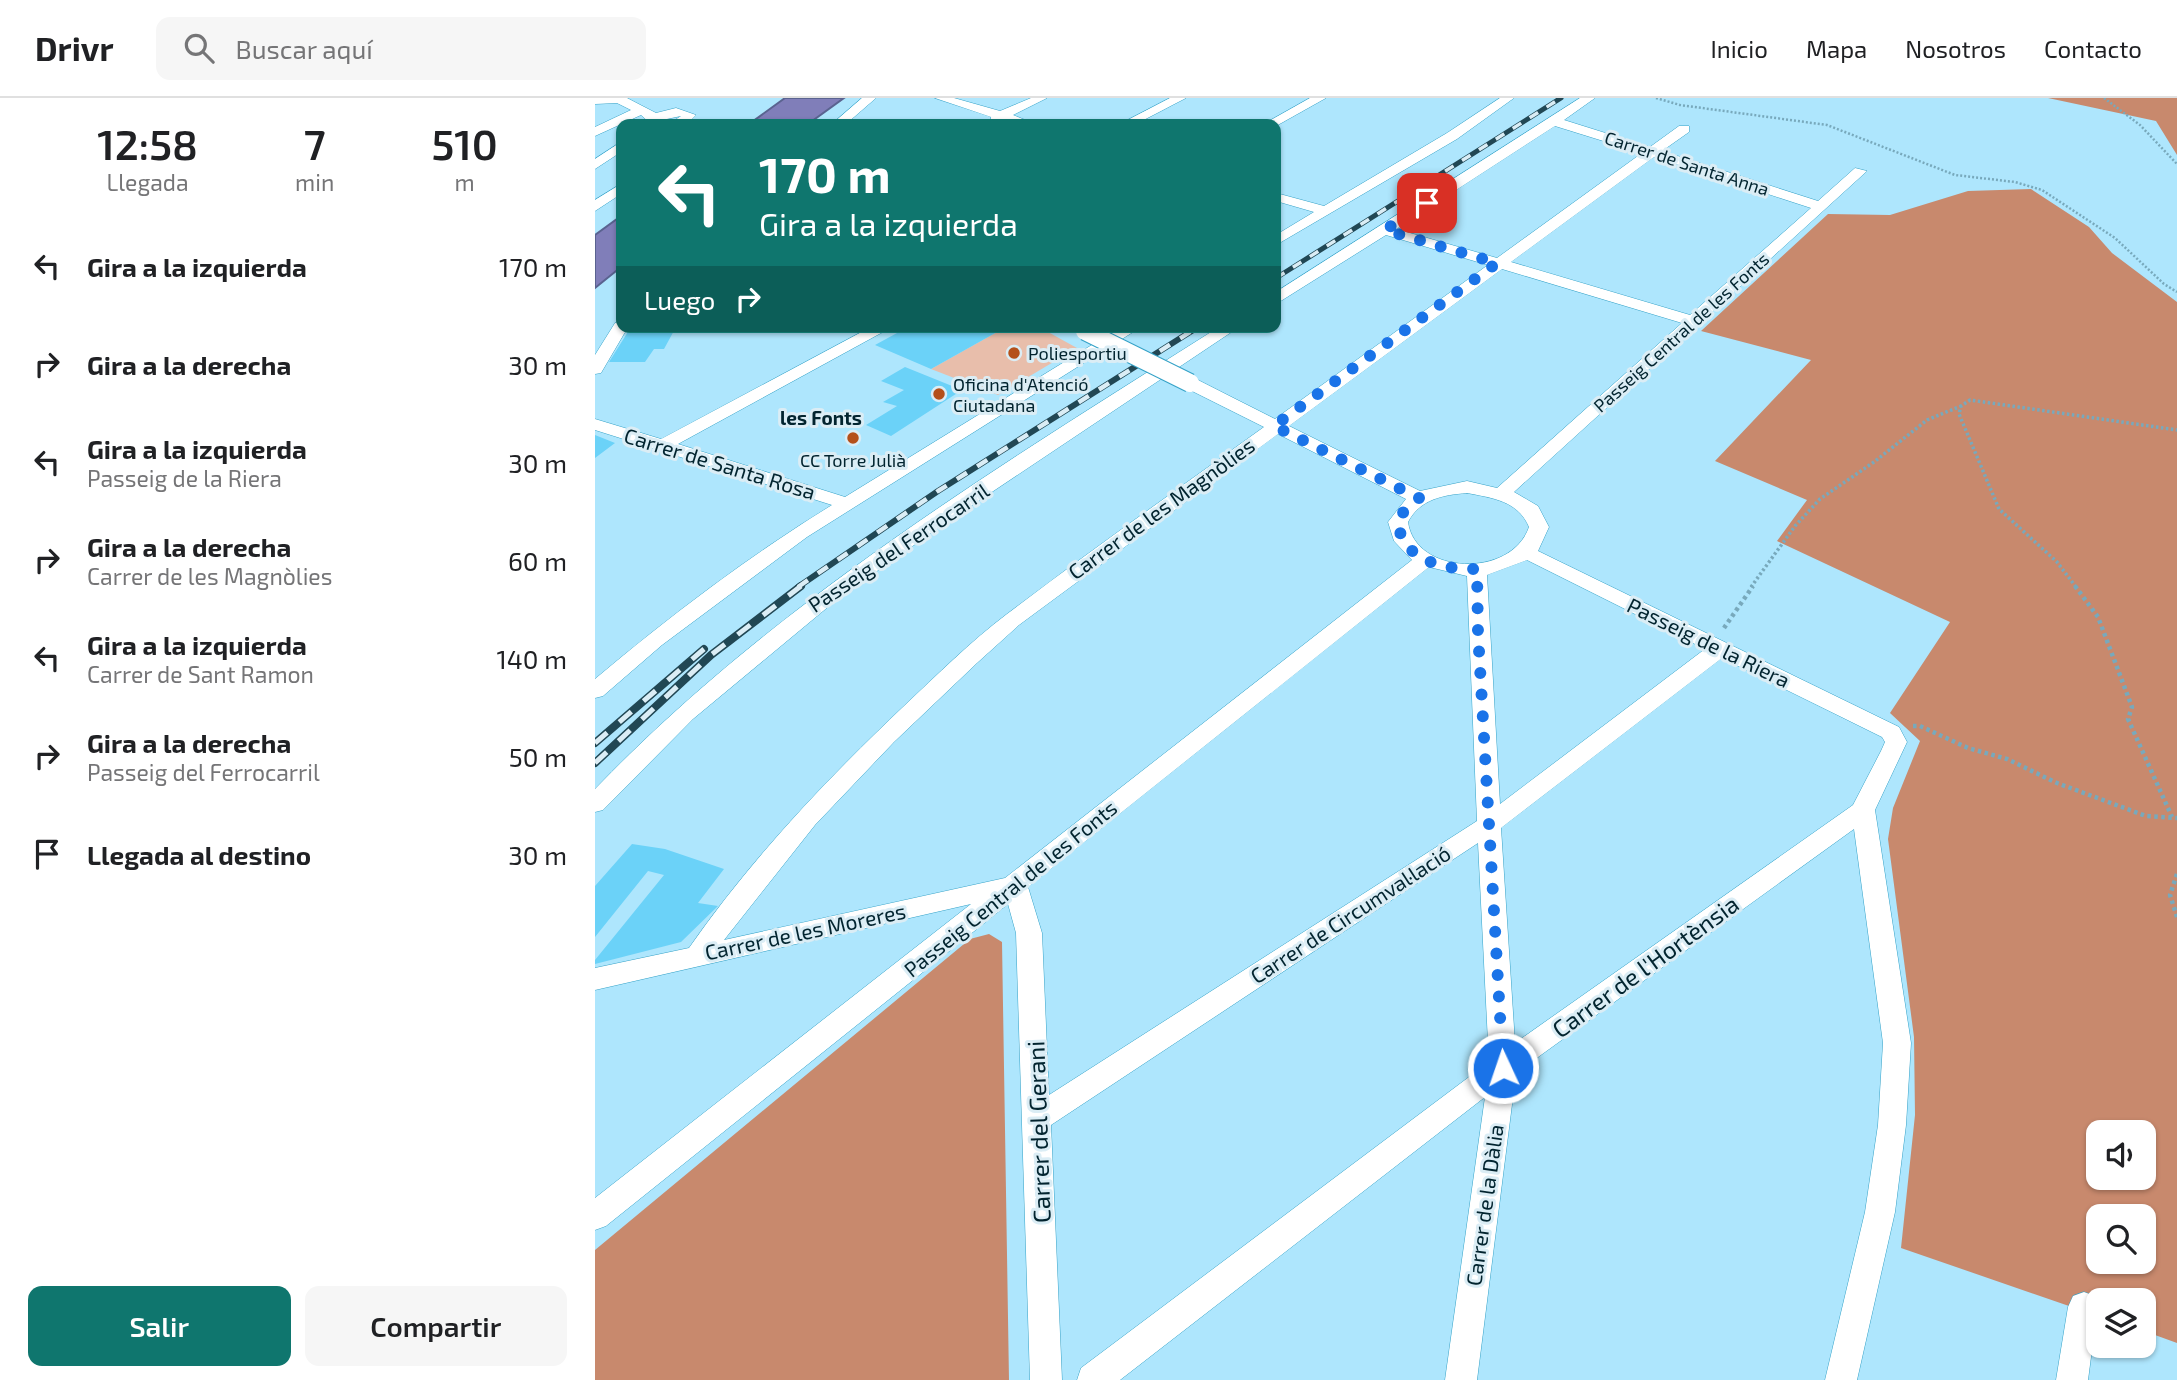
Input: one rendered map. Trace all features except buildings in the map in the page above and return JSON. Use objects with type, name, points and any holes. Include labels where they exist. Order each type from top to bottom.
[{"type":"street","points":[[844,119],[870,98]]},
{"type":"street","points":[[941,98],[1012,119]]},
{"type":"street","points":[[994,119],[1041,98]]},
{"type":"street","points":[[1136,119],[1180,98]]},
{"type":"street","points":[[1280,119],[1320,98]]},
{"type":"street","points":[[1482,98],[1504,101]]},
{"type":"street","points":[[1281,296],[1589,98]]},
{"type":"street","points":[[595,100],[619,99],[652,119]]},
{"type":"street","points":[[1281,238],[1453,136],[1504,101]]},
{"type":"street","points":[[622,119],[641,110]]},
{"type":"street","points":[[661,119],[672,112],[689,115],[687,119]]},
{"type":"street","name":"Carrer de Santa Anna","points":[[1554,121],[1820,206]]},
{"type":"street","points":[[595,132],[616,122]]},
{"type":"street","name":"Carrer de les Magnòlies","points":[[699,954],[774,859],[847,774],[936,686],[1012,620],[1073,572],[1684,129]]},
{"type":"street","points":[[595,165],[616,150]]},
{"type":"street","name":"Passeig Central de les Fonts","points":[[1502,493],[1860,171]]},
{"type":"street","points":[[595,206],[616,191]]},
{"type":"street","points":[[1281,198],[1325,211]]},
{"type":"street","points":[[1385,230],[1693,321]]},
{"type":"street","points":[[595,369],[617,333]]},
{"type":"street","points":[[665,444],[873,333]]},
{"type":"street","points":[[1089,333],[1419,498]]},
{"type":"street","points":[[595,691],[655,640],[846,503],[1123,333]]},
{"type":"street","name":"Passeig del Ferrocarril","points":[[595,804],[710,690],[804,611],[876,559],[1222,333]]},
{"type":"street","name":"Carrer de Santa Rosa","points":[[595,424],[846,503]]},
{"type":"street","points":[[1467,487],[1502,493],[1524,503],[1540,526],[1538,539],[1527,553],[1501,566],[1477,569],[1447,567],[1425,560],[1403,543],[1398,532],[1402,512],[1419,498],[1447,488],[1467,487]]},
{"type":"street","name":"Passeig de la Riera","points":[[1527,553],[1891,732]]},
{"type":"street","name":"Passeig Central de les Fonts","points":[[595,1216],[1015,885],[1220,719],[1425,560]]},
{"type":"street","name":"Carrer de la Dàlia","points":[[1461,1380],[1503,1068],[1488,825],[1477,569]]},
{"type":"street","name":"Carrer de Circumval·lació","points":[[1038,1118],[1488,825],[1717,646]]},
{"type":"street","points":[[1841,1380],[1880,1212],[1892,1125],[1897,1043],[1863,810],[1874,780],[1891,757],[1896,742],[1891,732]]},
{"type":"street","name":"Carrer de l'Hortènsia","points":[[1093,1380],[1503,1068],[1863,810]]},
{"type":"street","name":"Carrer de les Moreres","points":[[595,979],[1015,885]]},
{"type":"street","name":"Carrer del Gerani","points":[[1015,885],[1029,933],[1046,1380]]},
{"type":"street","points":[[2072,1380],[2084,1307]]},
{"type":"path","points":[[1656,98],[1680,105],[1826,124],[1955,175],[2015,182],[2042,190],[2115,238],[2164,284],[2177,292]]},
{"type":"path","points":[[2105,98],[2140,125],[2177,164]]},
{"type":"path","points":[[1717,646],[1799,523],[1819,500],[1879,459],[1911,429],[1942,410],[1961,406],[1970,400],[2177,430]]},
{"type":"path","points":[[1891,732],[1899,725],[1920,726],[1968,748],[2007,759],[2057,783],[2146,816],[2174,817],[2127,719],[2132,706],[2098,617],[2056,562],[1999,509],[1959,414],[1961,406]]},
{"type":"path","points":[[2177,874],[2170,895],[2177,917]]},
{"type":"shaded area","points":[[785,98],[844,98],[815,119],[756,119]]},
{"type":"shaded area","points":[[2048,98],[2177,98],[2177,155],[2156,121]]},
{"type":"shaded area","points":[[2031,189],[2089,227],[2112,253],[2177,302],[2177,1343],[2156,1335],[2156,1288],[2086,1288],[2086,1312],[1901,1248],[1915,1115],[1914,1037],[1888,839],[1893,808],[1920,741],[1890,713],[1950,622],[1777,541],[1807,500],[1715,461],[1811,360],[1701,331],[1828,214],[1890,215],[1968,191]]},
{"type":"shaded area","points":[[616,220],[616,271],[595,288],[595,235]]},
{"type":"shaded area","points":[[995,333],[1050,333],[1077,348],[998,395],[931,369]]},
{"type":"shaded area","points":[[989,934],[1002,942],[1009,1380],[595,1380],[595,1250],[970,939]]},
{"type":"railway","points":[[1281,275],[1561,98]]},
{"type":"railway","points":[[798,587],[938,491],[1188,333]]},
{"type":"railway","points":[[595,763],[711,655],[801,586]]},
{"type":"railway","points":[[595,743],[704,649]]},
{"type":"place","name":"Poliesportiu","points":[[1014,353]]},
{"type":"place","name":"Oficina d'Atenció Ciutadana","points":[[939,394]]},
{"type":"place","name":"CC Torre Julià","points":[[853,438]]},
{"type":"district","name":"les Fonts","points":[[821,417]]},
{"type":"route","points":[[1427,203],[1385,230],[1497,263],[1274,426],[1419,498],[1402,512],[1398,522],[1398,532],[1403,543],[1413,553],[1434,564],[1477,569],[1488,825],[1503,1068]]}]
